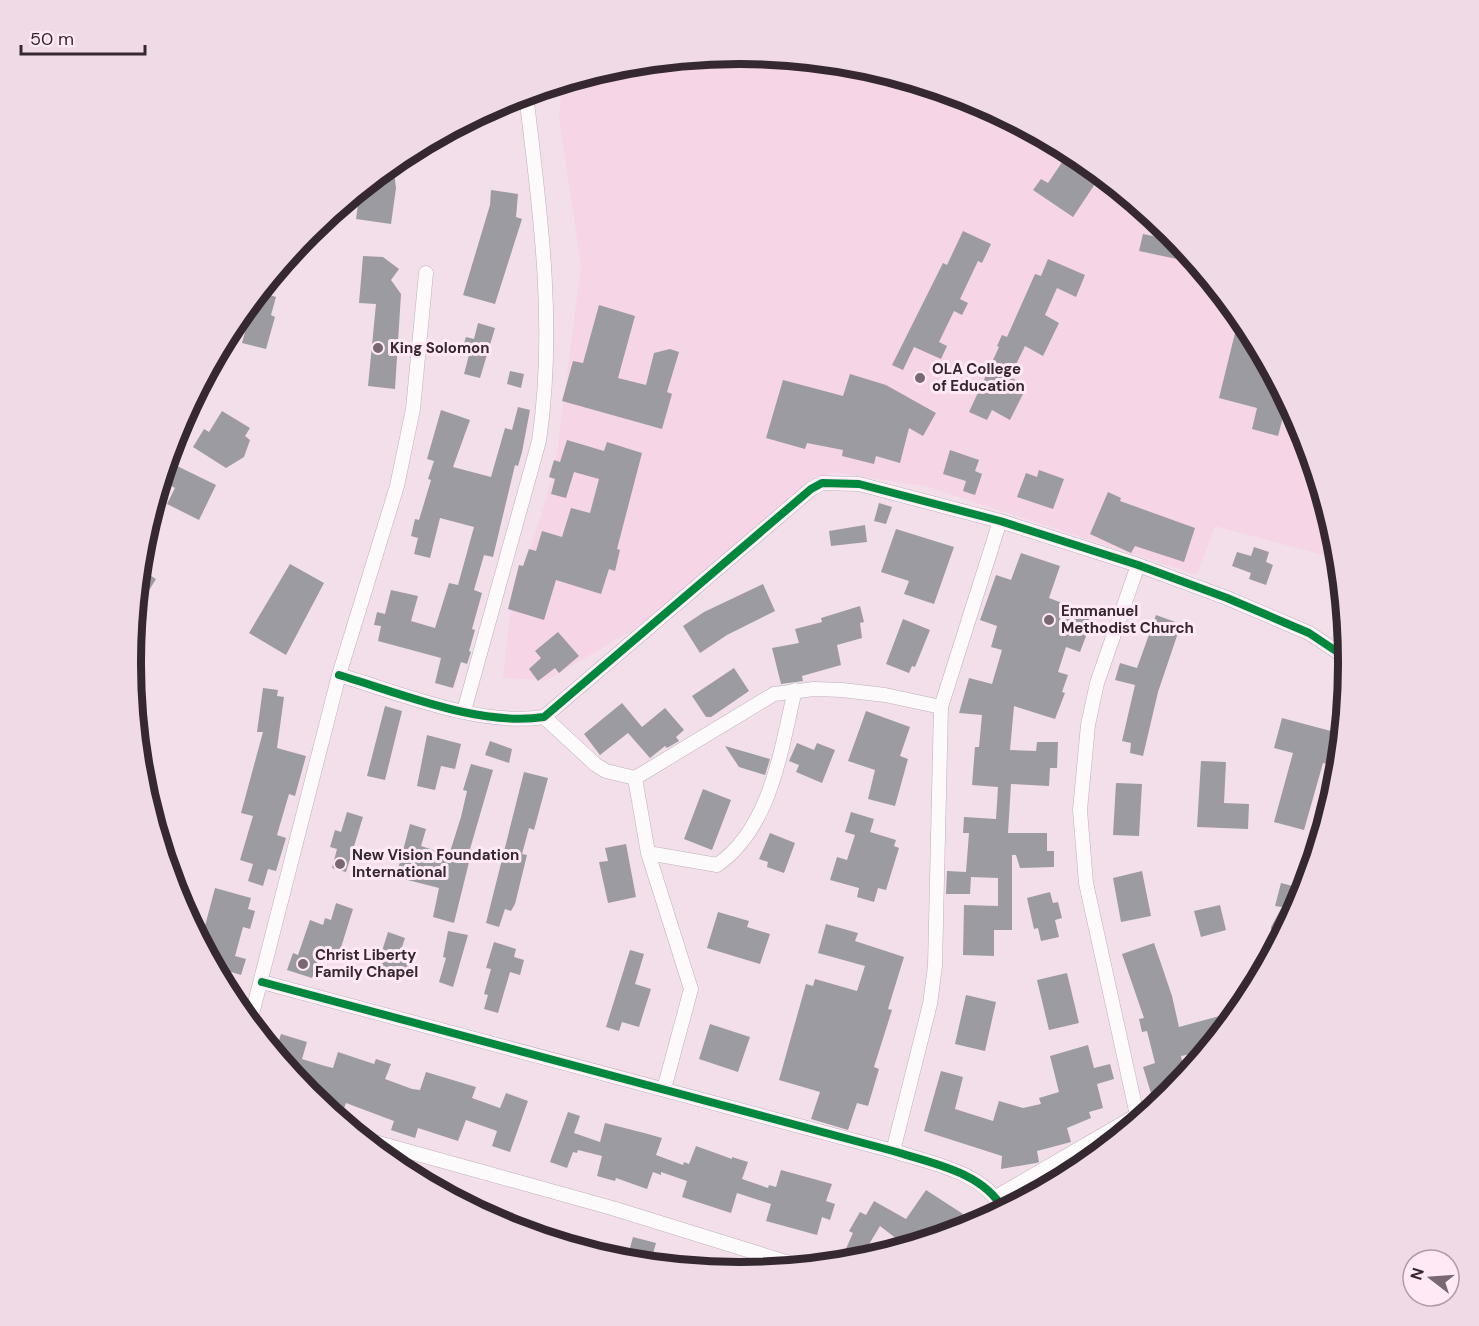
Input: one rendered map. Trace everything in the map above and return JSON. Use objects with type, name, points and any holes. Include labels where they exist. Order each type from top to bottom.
[{"type":"street","points":[[464,711],[539,441],[545,400],[547,338],[543,247],[526,104]]},
{"type":"street","points":[[253,1011],[339,675],[399,475],[413,409],[426,273]]},
{"type":"street","points":[[339,675],[464,711],[528,720],[544,717],[705,577],[811,489],[822,483],[859,483],[881,488],[1000,521],[1138,565],[1309,633],[1338,652]]},
{"type":"street","points":[[894,1151],[915,1069],[935,966],[941,707],[1000,521]]},
{"type":"street","points":[[1138,565],[1096,682],[1088,725],[1080,810],[1086,882],[1140,1107]]},
{"type":"street","points":[[544,717],[596,765],[606,771],[635,778],[767,696],[814,688],[885,694],[941,707]]},
{"type":"street","points":[[648,853],[717,865],[728,858],[741,842],[765,800],[780,754],[795,690]]},
{"type":"street","points":[[635,778],[648,853],[691,989],[664,1089]]},
{"type":"street","points":[[262,981],[894,1151],[957,1172],[999,1202]]},
{"type":"street","points":[[1010,1197],[1105,1137]]},
{"type":"street","points":[[384,1145],[612,1208],[779,1260]]},
{"type":"shaded area","name":"OLA College of Education","points":[[740,64],[779,66],[856,76],[932,96],[1004,126],[1039,145],[1104,188],[1163,240],[1189,268],[1237,330],[1276,398],[1292,434],[1318,508],[1328,556],[1215,526],[1197,575],[925,486],[832,472],[802,490],[636,628],[547,680],[503,678],[510,615],[555,469],[581,266],[559,117],[561,92],[623,76],[700,66]]},
{"type":"building","points":[[1064,160],[1096,182],[1073,217],[1033,190],[1041,179],[1048,183]]},
{"type":"building","points":[[394,174],[396,188],[391,224],[356,219],[358,202],[378,186],[381,186]]},
{"type":"building","points":[[491,190],[518,194],[516,217],[522,219],[495,304],[463,295],[490,205]]},
{"type":"building","points":[[963,231],[991,244],[982,263],[978,261],[960,299],[968,303],[962,315],[954,311],[939,342],[947,346],[941,359],[914,347],[903,370],[892,365],[943,263],[947,265]]},
{"type":"building","points":[[1143,234],[1160,238],[1182,260],[1139,251]]},
{"type":"building","points":[[363,256],[383,257],[399,269],[391,280],[401,294],[395,389],[368,386],[376,304],[359,303]]},
{"type":"building","points":[[1048,259],[1085,275],[1076,297],[1057,288],[1045,315],[1059,323],[1043,356],[1025,346],[1010,377],[1027,386],[1010,420],[992,410],[987,420],[969,412],[999,347],[997,346],[1002,335],[1007,337],[1035,274],[1041,276]]},
{"type":"building","points":[[269,295],[276,297],[271,315],[275,317],[266,349],[242,343],[248,322]]},
{"type":"building","points":[[599,305],[635,316],[618,378],[646,385],[654,353],[670,349],[679,352],[667,392],[672,394],[662,429],[562,401],[573,361],[583,363]]},
{"type":"building","points":[[478,323],[495,328],[480,378],[464,374],[469,355],[461,353],[466,337],[474,339]]},
{"type":"building","points":[[1236,329],[1258,364],[1284,415],[1278,436],[1252,429],[1257,408],[1219,398]]},
{"type":"building","points":[[510,371],[524,374],[521,388],[507,384]]},
{"type":"building","points":[[850,374],[886,385],[936,413],[923,436],[909,428],[900,463],[876,456],[874,464],[842,456],[843,450],[807,443],[805,449],[766,438],[783,380],[843,396]]},
{"type":"building","points":[[518,407],[530,410],[522,452],[518,466],[515,465],[493,557],[484,555],[474,590],[482,593],[472,629],[475,630],[469,651],[471,652],[467,664],[461,662],[453,688],[435,683],[441,658],[378,641],[381,626],[374,625],[377,612],[385,614],[391,590],[418,596],[411,621],[435,628],[449,583],[458,585],[474,527],[440,518],[430,558],[414,554],[418,538],[411,536],[415,519],[419,520],[431,480],[428,479],[434,461],[427,459],[441,410],[470,420],[453,467],[491,477],[505,428],[512,430]]},
{"type":"building","points":[[222,411],[250,428],[245,436],[250,440],[244,457],[226,468],[193,447],[204,429],[209,432]]},
{"type":"building","points":[[567,440],[604,451],[607,442],[642,453],[617,549],[620,550],[615,571],[609,569],[601,594],[556,580],[544,620],[508,609],[519,565],[523,566],[529,549],[536,551],[542,531],[562,537],[571,508],[590,513],[599,479],[574,472],[566,498],[551,494],[555,479],[549,477],[554,460],[560,462]]},
{"type":"building","points":[[950,450],[979,460],[975,471],[982,474],[975,495],[963,491],[966,481],[943,474]]},
{"type":"building","points":[[175,465],[216,485],[199,520],[167,504],[175,488],[169,485]]},
{"type":"building","points":[[1039,470],[1064,479],[1053,509],[1017,497],[1026,473],[1037,477]]},
{"type":"building","points":[[1108,492],[1121,498],[1120,501],[1195,528],[1184,562],[1135,546],[1131,553],[1090,534]]},
{"type":"building","points":[[879,503],[892,507],[886,524],[874,521]]},
{"type":"building","points":[[865,525],[867,542],[831,546],[829,531]]},
{"type":"building","points":[[896,529],[954,547],[934,604],[904,594],[909,581],[881,572]]},
{"type":"building","points":[[1254,547],[1269,552],[1266,562],[1273,565],[1266,585],[1249,579],[1251,573],[1232,566],[1237,552],[1251,556]]},
{"type":"building","points":[[1021,553],[1060,566],[1049,598],[1094,615],[1080,652],[1066,647],[1058,672],[1068,675],[1062,692],[1065,693],[1055,719],[1014,706],[1010,750],[1036,751],[1037,742],[1058,742],[1057,768],[1050,768],[1049,786],[1011,784],[1008,833],[1047,833],[1047,851],[1054,851],[1054,867],[1020,868],[1016,855],[1012,855],[1012,930],[994,930],[994,956],[963,955],[964,905],[998,906],[998,878],[971,877],[970,894],[946,894],[947,871],[966,872],[969,833],[963,833],[964,817],[996,819],[998,787],[972,785],[975,747],[979,747],[982,715],[959,713],[969,678],[992,684],[1002,650],[991,647],[997,626],[980,620],[996,575],[1011,580]]},
{"type":"building","points":[[290,564],[324,583],[286,655],[249,633]]},
{"type":"building","points":[[148,574],[156,579],[145,597]]},
{"type":"building","points":[[763,584],[775,611],[727,635],[700,653],[683,626],[704,612]]},
{"type":"building","points":[[860,606],[864,622],[860,623],[862,638],[837,645],[841,665],[802,676],[803,681],[781,684],[772,648],[799,643],[795,629],[822,622],[821,618]]},
{"type":"building","points":[[1156,615],[1181,624],[1158,692],[1143,756],[1130,753],[1131,743],[1122,741],[1135,685],[1115,680],[1120,663],[1137,668]]},
{"type":"building","points":[[903,619],[930,630],[915,667],[912,666],[909,673],[886,664]]},
{"type":"building","points":[[558,632],[579,656],[559,673],[555,668],[538,681],[529,669],[541,658],[535,651]]},
{"type":"building","points":[[734,668],[749,691],[711,717],[706,717],[692,696]]},
{"type":"building","points":[[263,688],[278,690],[277,696],[284,697],[277,748],[306,756],[295,796],[289,794],[277,835],[286,838],[276,871],[268,869],[263,886],[248,881],[253,864],[240,860],[253,816],[241,813],[263,732],[257,732]]},
{"type":"building","points":[[622,703],[642,727],[665,708],[684,730],[676,737],[679,741],[667,748],[665,746],[650,758],[628,733],[600,755],[584,734]]},
{"type":"building","points":[[385,706],[402,711],[385,780],[367,776]]},
{"type":"building","points":[[866,711],[910,727],[900,756],[908,759],[895,806],[868,799],[875,770],[848,761]]},
{"type":"building","points":[[1282,718],[1334,732],[1329,765],[1323,763],[1304,830],[1274,822],[1293,753],[1274,748]]},
{"type":"building","points":[[427,735],[461,744],[455,769],[441,766],[435,790],[417,786]]},
{"type":"building","points":[[490,741],[512,749],[509,763],[485,755]]},
{"type":"building","points":[[797,743],[814,750],[817,743],[835,750],[822,783],[796,772],[799,765],[789,761]]},
{"type":"building","points":[[725,746],[770,759],[765,775],[739,767]]},
{"type":"building","points":[[1201,761],[1226,762],[1224,803],[1249,804],[1248,829],[1197,827]]},
{"type":"building","points":[[471,764],[493,770],[470,849],[472,850],[454,923],[433,917],[439,888],[396,877],[410,824],[426,829],[421,846],[449,855],[461,817],[467,791],[463,790]]},
{"type":"building","points":[[524,772],[548,778],[534,830],[529,828],[522,854],[527,855],[515,904],[511,911],[505,909],[499,927],[486,923]]},
{"type":"building","points":[[1116,783],[1142,784],[1139,836],[1113,835]]},
{"type":"building","points":[[703,789],[731,800],[712,850],[684,839]]},
{"type":"building","points":[[347,812],[363,817],[346,872],[332,868],[337,849],[330,847],[335,830],[341,832]]},
{"type":"building","points":[[851,812],[874,819],[870,832],[896,840],[894,846],[899,848],[886,890],[878,888],[874,902],[857,897],[859,888],[830,880],[837,857],[847,860],[855,835],[845,832]]},
{"type":"building","points":[[770,833],[795,843],[784,873],[767,867],[768,862],[759,859]]},
{"type":"building","points":[[626,844],[636,897],[608,903],[599,862],[608,861],[605,848]]},
{"type":"building","points":[[1142,871],[1151,916],[1121,922],[1113,878]]},
{"type":"building","points":[[1281,883],[1294,886],[1271,937],[1271,927],[1282,907],[1275,906]]},
{"type":"building","points":[[215,888],[251,898],[248,909],[255,911],[250,929],[243,927],[235,956],[246,959],[241,975],[231,972],[230,976],[204,930]]},
{"type":"building","points":[[1050,892],[1053,903],[1058,902],[1062,918],[1055,920],[1059,937],[1041,941],[1038,928],[1034,929],[1027,898]]},
{"type":"building","points":[[336,903],[353,909],[338,957],[321,951],[312,978],[287,970],[293,953],[298,955],[310,920],[323,925],[325,918],[331,920]]},
{"type":"building","points":[[1220,905],[1226,930],[1201,937],[1194,911]]},
{"type":"building","points":[[718,912],[749,921],[747,927],[770,934],[760,964],[707,948]]},
{"type":"building","points":[[826,924],[858,933],[855,941],[904,957],[888,1009],[892,1010],[874,1067],[879,1069],[868,1106],[857,1103],[848,1130],[811,1119],[820,1092],[779,1080],[806,984],[813,986],[815,979],[857,991],[865,966],[818,953]]},
{"type":"building","points":[[448,931],[468,935],[453,987],[439,982],[446,958],[443,957]]},
{"type":"building","points":[[388,932],[405,938],[401,950],[414,954],[405,976],[377,967]]},
{"type":"building","points":[[494,942],[516,949],[514,957],[524,960],[520,975],[510,972],[498,1013],[484,1009],[488,995],[484,994],[491,969],[486,968]]},
{"type":"building","points":[[1154,943],[1172,996],[1179,1027],[1223,1015],[1193,1054],[1181,1056],[1183,1065],[1152,1096],[1143,1067],[1155,1063],[1147,1031],[1142,1032],[1139,1019],[1144,1018],[1122,954]]},
{"type":"building","points":[[630,950],[644,954],[635,984],[651,989],[639,1027],[622,1022],[619,1031],[606,1027]]},
{"type":"building","points":[[1067,973],[1079,1023],[1049,1030],[1037,980]]},
{"type":"building","points":[[966,995],[996,1002],[985,1051],[955,1044]]},
{"type":"building","points":[[710,1024],[750,1037],[738,1072],[699,1059]]},
{"type":"building","points":[[281,1034],[307,1042],[302,1059],[333,1068],[338,1052],[374,1064],[376,1059],[391,1064],[385,1079],[412,1089],[420,1090],[426,1072],[476,1087],[472,1098],[500,1108],[506,1093],[528,1101],[510,1152],[492,1146],[497,1131],[466,1120],[458,1141],[418,1128],[415,1138],[391,1130],[394,1121],[346,1103],[343,1111],[316,1086],[278,1043]]},
{"type":"building","points":[[1088,1045],[1094,1068],[1110,1064],[1114,1079],[1097,1084],[1103,1108],[1089,1112],[1091,1118],[1067,1128],[1071,1142],[1037,1151],[1039,1162],[1001,1169],[1002,1156],[924,1131],[941,1071],[963,1077],[955,1109],[993,1121],[999,1101],[1023,1108],[1041,1104],[1039,1098],[1059,1092],[1050,1056]]},
{"type":"building","points":[[568,1112],[580,1116],[574,1133],[600,1142],[605,1123],[662,1138],[656,1155],[683,1165],[684,1162],[689,1164],[696,1146],[732,1159],[732,1157],[748,1162],[742,1179],[768,1188],[769,1185],[776,1187],[781,1170],[832,1184],[826,1201],[835,1204],[830,1220],[822,1217],[817,1235],[766,1221],[771,1204],[737,1193],[731,1213],[682,1197],[687,1181],[661,1172],[661,1175],[653,1172],[647,1189],[616,1178],[615,1181],[597,1176],[602,1156],[578,1150],[577,1153],[573,1152],[567,1168],[550,1162]]},
{"type":"building","points":[[926,1190],[963,1214],[959,1220],[898,1240],[880,1226],[867,1247],[845,1252],[853,1233],[849,1231],[860,1212],[866,1215],[874,1201],[906,1219]]},
{"type":"building","points":[[483,1204],[514,1213],[513,1217]]},
{"type":"building","points":[[633,1237],[656,1243],[653,1255],[629,1251]]},
{"type":"cycle path","points":[[339,675],[467,713],[519,719],[544,717],[811,489],[822,483],[859,484],[1000,521],[1138,565],[1227,598],[1309,633],[1338,652]]},
{"type":"cycle path","points":[[262,982],[893,1151],[955,1171],[983,1186],[999,1203]]},
{"type":"place","name":"King Solomon","points":[[378,348]]},
{"type":"place","name":"OLA College of Education","points":[[920,378]]},
{"type":"place","name":"Emmanuel Methodist Church","points":[[1049,620]]},
{"type":"place","name":"New Vision Foundation International","points":[[340,864]]},
{"type":"place","name":"Christ Liberty Family Chapel","points":[[303,964]]}]
